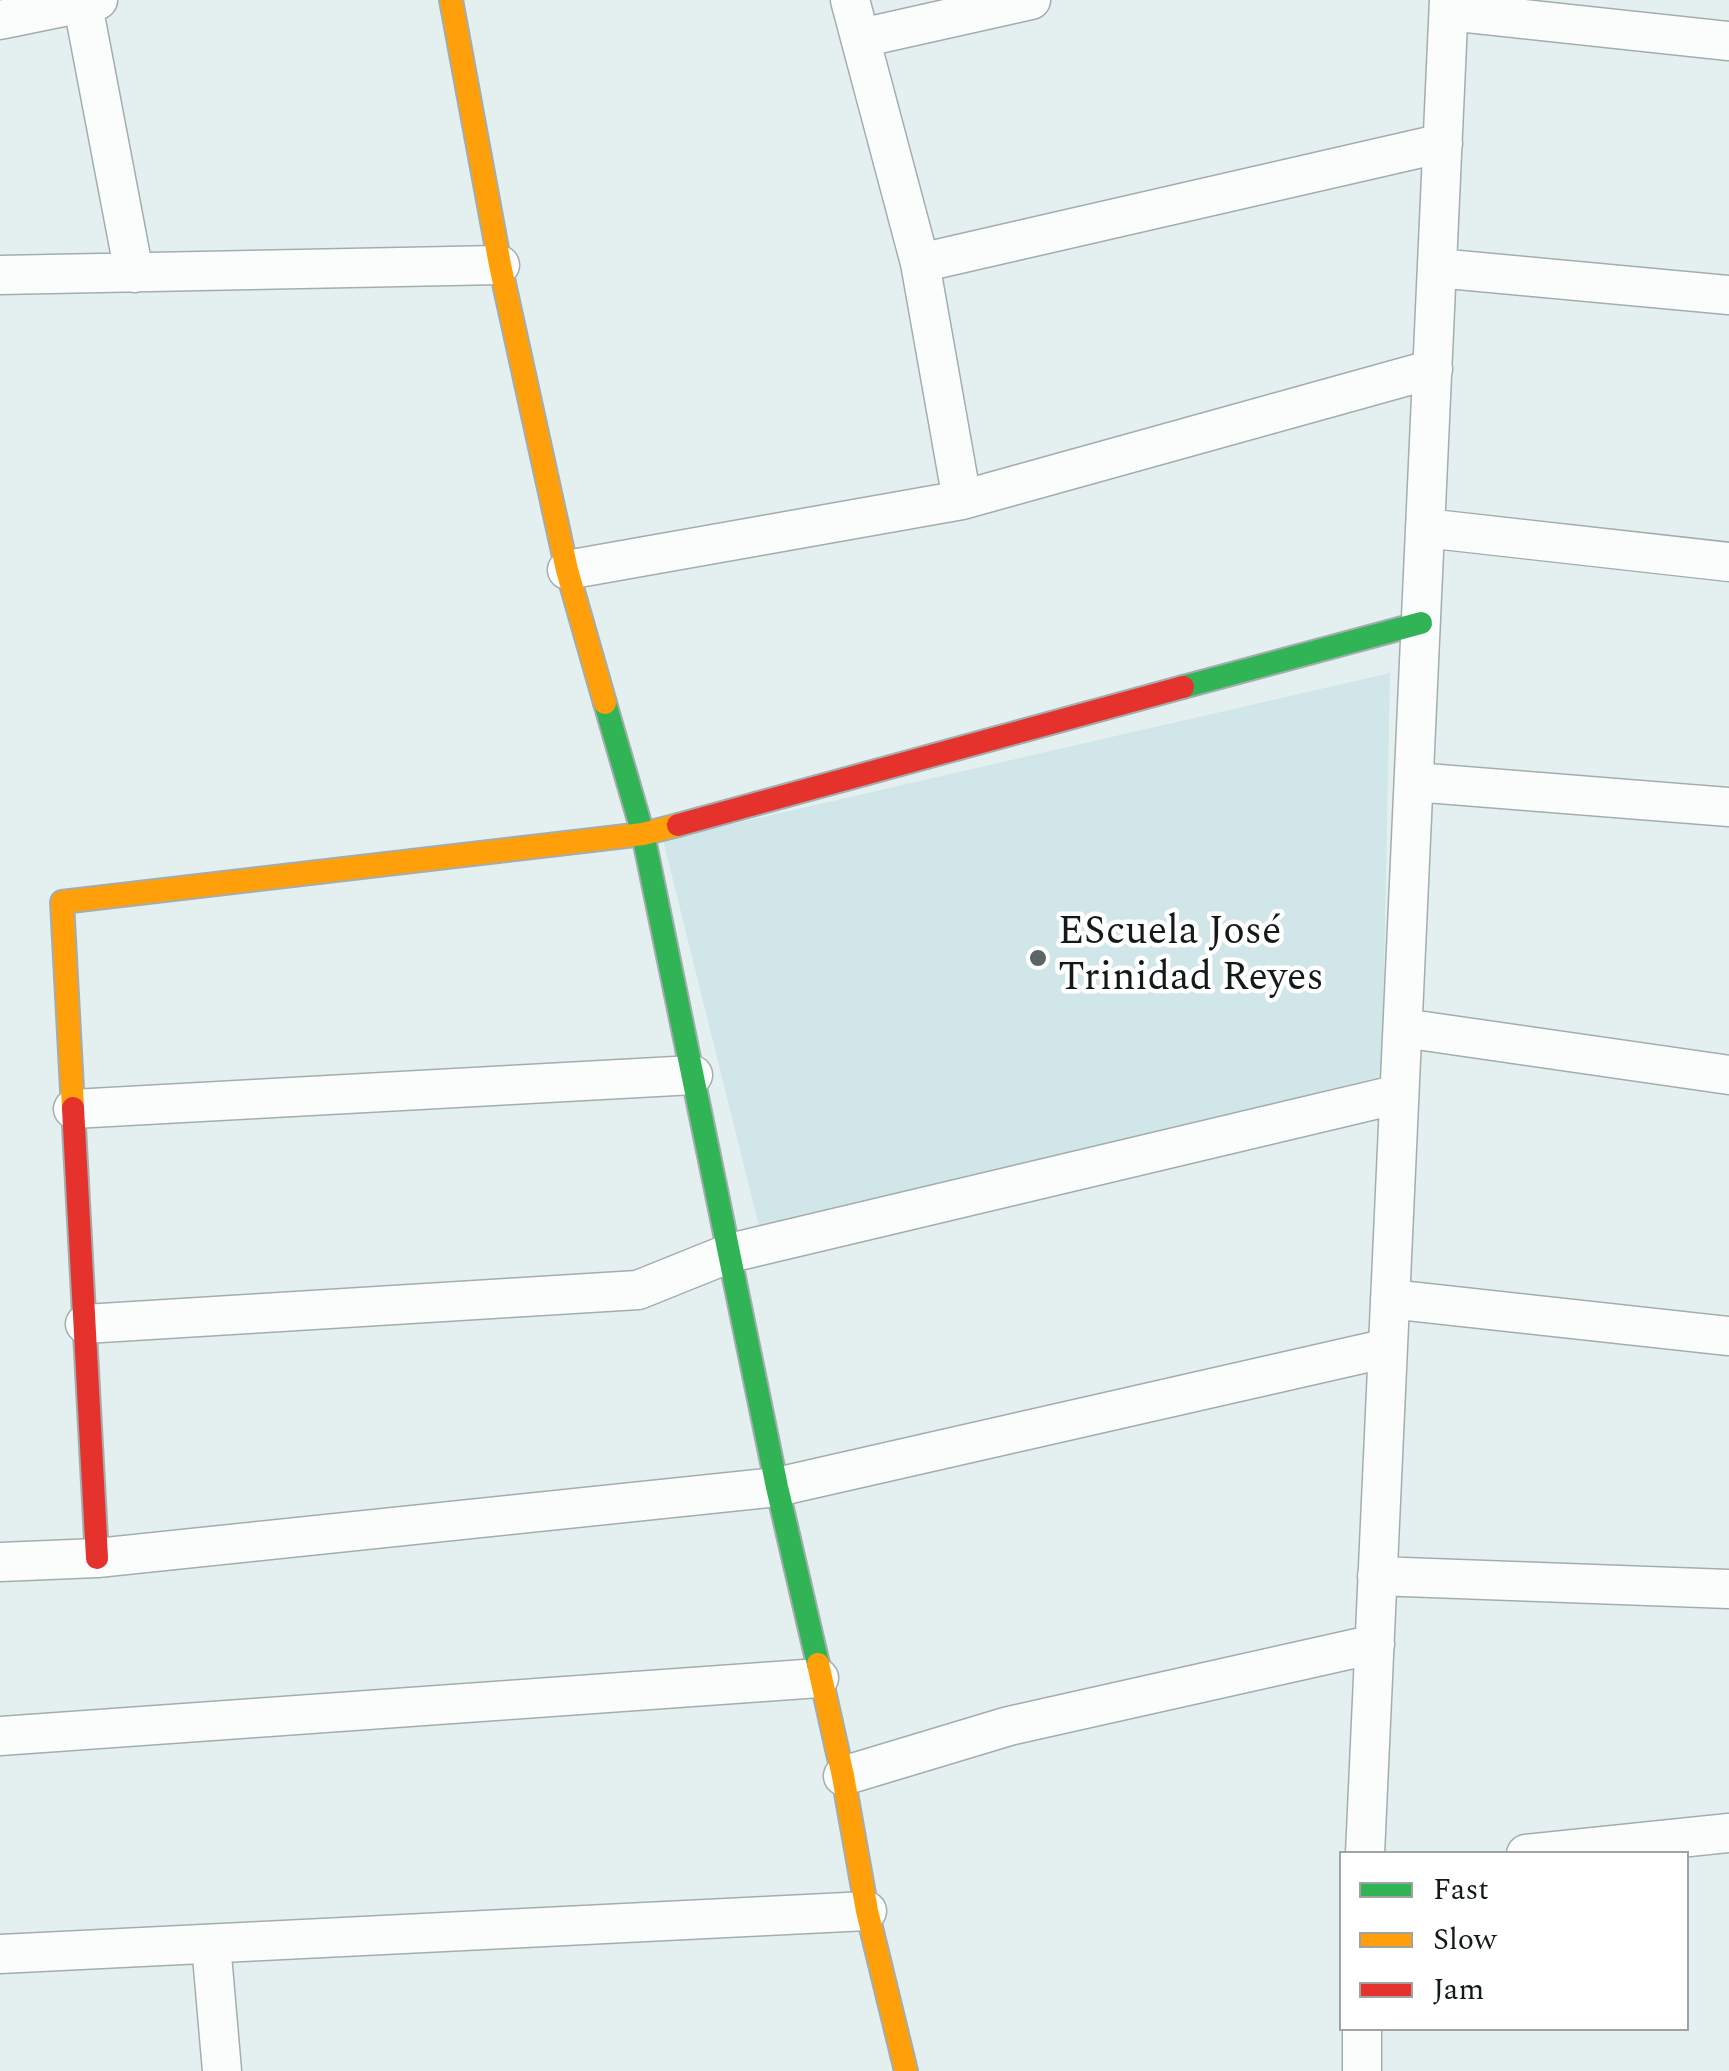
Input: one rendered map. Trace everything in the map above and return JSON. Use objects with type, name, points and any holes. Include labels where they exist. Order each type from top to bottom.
[{"type":"street","points":[[451,0],[500,265],[567,570],[643,834],[777,1487],[906,2071]]},
{"type":"street","points":[[850,0],[920,263],[962,500]]},
{"type":"street","points":[[861,38],[1031,0]]},
{"type":"street","points":[[0,20],[87,1],[134,273]]},
{"type":"street","points":[[1365,1851],[1449,6],[1729,41]]},
{"type":"street","points":[[920,263],[1443,143]]},
{"type":"street","points":[[0,275],[500,265]]},
{"type":"street","points":[[1437,268],[1729,295]]},
{"type":"street","points":[[567,570],[962,500],[1433,368]]},
{"type":"street","points":[[1425,528],[1729,562]]},
{"type":"street","points":[[97,1558],[62,902],[643,834],[1421,623]]},
{"type":"street","points":[[1414,782],[1729,808]]},
{"type":"street","points":[[1403,1028],[1729,1074]]},
{"type":"street","points":[[73,1109],[693,1075]]},
{"type":"street","points":[[85,1324],[638,1290],[730,1253],[1400,1094]]},
{"type":"street","points":[[1390,1299],[1729,1336]]},
{"type":"street","points":[[0,1562],[97,1558],[777,1487],[1388,1348]]},
{"type":"street","points":[[1377,1576],[1729,1589]]},
{"type":"street","points":[[843,1776],[1009,1726],[1375,1644]]},
{"type":"street","points":[[0,1736],[818,1678]]},
{"type":"street","points":[[1554,1851],[1729,1832]]},
{"type":"street","points":[[0,1954],[868,1911]]},
{"type":"street","points":[[211,1944],[222,2071]]},
{"type":"street","points":[[1362,2031],[1362,2071]]},
{"type":"shaded area","name":"EScuela José Trinidad Reyes","points":[[1390,673],[1382,1076],[761,1235],[663,840]]},
{"type":"traffic: fast","points":[[1183,687],[1421,623]]},
{"type":"traffic: fast","points":[[605,703],[643,834],[777,1487],[818,1664]]},
{"type":"traffic: slow","points":[[451,0],[500,265],[567,570],[605,703]]},
{"type":"traffic: slow","points":[[73,1108],[62,902],[643,834],[678,825]]},
{"type":"traffic: slow","points":[[818,1664],[867,1911],[906,2071]]},
{"type":"traffic: jam","points":[[678,825],[1183,687]]},
{"type":"traffic: jam","points":[[73,1108],[97,1558]]},
{"type":"place","name":"EScuela José Trinidad Reyes","points":[[1038,958]]}]
